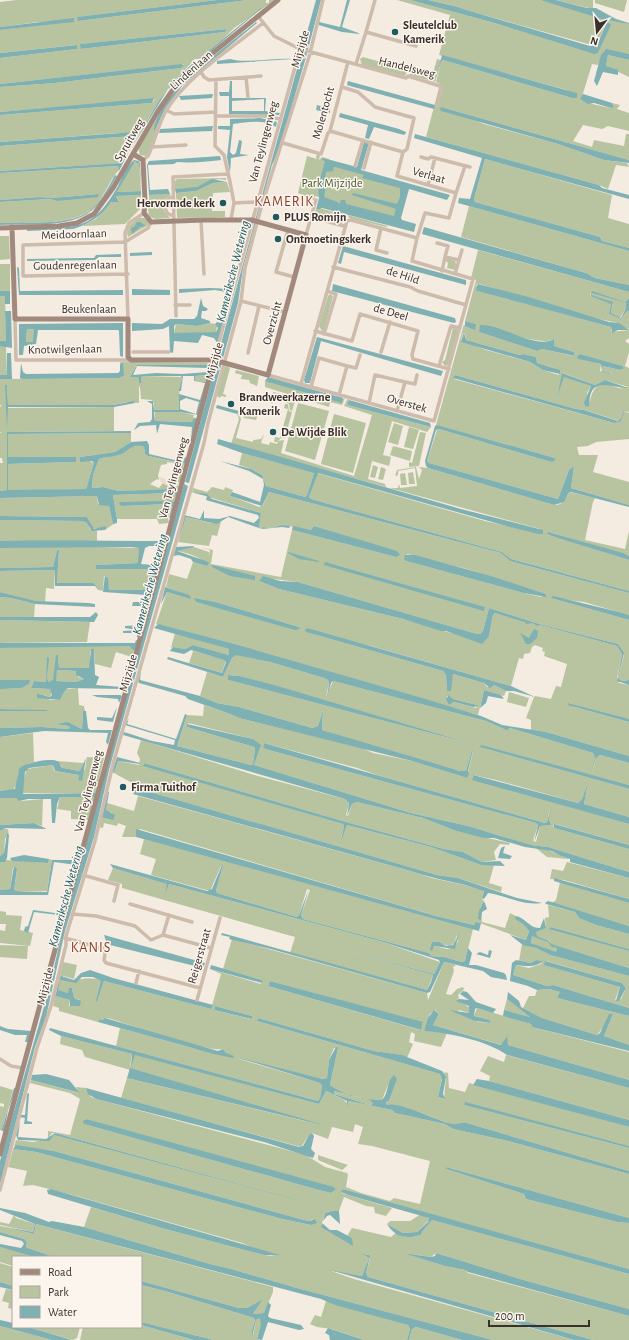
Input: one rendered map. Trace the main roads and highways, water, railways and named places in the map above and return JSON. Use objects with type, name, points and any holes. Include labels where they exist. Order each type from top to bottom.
[{"type":"water","points":[[217,0],[248,0],[78,21],[77,17]]},
{"type":"water","points":[[316,0],[321,0],[306,57],[280,147],[272,165],[243,268],[238,303],[189,483],[185,482],[217,358]]},
{"type":"water","points":[[347,0],[350,0],[342,27],[361,34],[342,32],[319,25],[319,22],[340,27]]},
{"type":"water","points":[[410,0],[428,0],[459,7],[590,46],[597,45],[607,22],[611,24],[598,53],[594,54],[498,24]]},
{"type":"water","points":[[540,0],[556,0],[587,8],[596,8],[629,24],[602,19]]},
{"type":"water","points":[[261,8],[203,58],[195,59],[201,57]]},
{"type":"water","points":[[74,18],[74,22],[0,30],[0,27]]},
{"type":"water","points":[[256,22],[257,23],[183,85],[166,107],[154,132],[158,118],[167,102],[180,87],[212,57]]},
{"type":"water","points":[[227,29],[225,32],[81,49],[80,44]]},
{"type":"water","points":[[77,45],[77,49],[0,58],[0,53]]},
{"type":"water","points":[[606,49],[629,54],[629,60],[608,55],[606,66],[618,70],[618,75],[603,72],[597,86],[594,81],[601,55]]},
{"type":"water","points":[[442,55],[577,93],[577,98],[572,98],[443,60],[435,82]]},
{"type":"water","points":[[230,59],[252,61],[293,59],[217,64],[217,61]]},
{"type":"water","points":[[194,62],[196,64],[168,89],[131,149],[158,102],[173,82]]},
{"type":"water","points":[[181,64],[184,65],[181,68],[55,83],[0,87],[0,84]]},
{"type":"water","points":[[230,81],[232,81],[232,98],[266,98],[265,111],[280,113],[279,115],[229,114],[229,96],[220,96],[219,92],[229,92]],"holes":[[[264,99],[264,111],[232,111],[232,101]]]},
{"type":"water","points":[[348,81],[435,105],[434,109],[350,86],[347,85]]},
{"type":"water","points":[[213,94],[212,98],[181,100],[179,96]]},
{"type":"water","points":[[583,94],[612,103],[614,107],[611,108],[594,103],[588,104],[580,99]]},
{"type":"water","points":[[154,98],[152,103],[0,115],[0,112]]},
{"type":"water","points":[[317,105],[330,109],[330,113],[316,110]]},
{"type":"water","points":[[441,107],[629,160],[629,163],[604,160],[558,144],[441,111]]},
{"type":"water","points":[[340,113],[399,129],[406,133],[404,135],[374,127],[369,139],[365,138],[368,125],[339,117]]},
{"type":"water","points":[[260,118],[277,122],[276,127],[271,124],[261,122],[233,124],[230,152],[233,155],[236,153],[239,140],[242,141],[240,154],[249,155],[231,158],[230,173],[227,157],[230,130],[218,129],[218,126],[230,126],[230,119]]},
{"type":"water","points":[[213,126],[212,131],[159,133],[160,129]]},
{"type":"water","points":[[134,132],[132,136],[0,146],[0,142]]},
{"type":"water","points":[[415,134],[599,185],[602,188],[629,195],[629,199],[485,159],[474,199],[475,202],[600,237],[602,241],[629,248],[629,251],[458,203],[459,198],[470,199],[482,158],[414,138]]},
{"type":"water","points":[[364,142],[369,143],[361,170],[450,195],[447,200],[409,189],[401,218],[402,220],[416,224],[414,232],[322,208],[316,210],[319,198],[318,187],[325,161],[322,160],[323,158],[357,167]],"holes":[[[335,167],[364,175],[362,178],[400,188],[400,197],[397,204],[353,193],[352,195],[396,209],[394,216],[346,204],[345,200],[341,200],[340,203],[324,197],[326,172],[334,171],[333,168]]]},
{"type":"water","points":[[128,153],[119,171],[118,166],[0,173],[0,171],[121,163]]},
{"type":"water","points":[[220,156],[221,160],[148,165],[150,190],[168,189],[170,194],[149,195],[147,165],[149,161]]},
{"type":"water","points":[[134,160],[139,161],[140,164],[141,185],[139,164],[135,161],[117,192],[141,191],[141,195],[116,196],[119,202],[111,202],[95,219],[85,225],[73,229],[27,231],[27,229],[70,227],[91,219],[100,212],[109,201],[127,168]]},
{"type":"water","points":[[115,175],[117,176],[102,199],[91,211],[82,216],[60,223],[0,225],[0,223],[58,221],[79,216],[88,212],[97,204],[104,195]]},
{"type":"water","points":[[212,179],[227,182],[213,183],[196,191],[176,193],[175,189],[197,187]]},
{"type":"water","points":[[99,194],[98,197],[57,201],[50,199],[0,202],[0,200]]},
{"type":"water","points":[[137,222],[140,222],[146,226],[140,227],[132,234],[131,228],[134,227]]},
{"type":"water","points":[[424,227],[586,273],[595,278],[629,285],[629,292],[422,234]]},
{"type":"water","points":[[343,246],[466,280],[466,285],[344,252],[341,264],[338,263]]},
{"type":"water","points":[[152,252],[152,255],[130,256],[130,253]]},
{"type":"water","points":[[121,254],[121,257],[99,257],[95,260],[27,261],[27,259],[94,258],[96,255]]},
{"type":"water","points":[[17,267],[19,268],[20,291],[123,290],[123,295],[19,295]]},
{"type":"water","points":[[333,284],[455,318],[456,322],[454,323],[332,291]]},
{"type":"water","points":[[478,284],[525,296],[609,322],[619,323],[629,330],[618,330],[612,333],[611,327],[477,291],[476,288]]},
{"type":"water","points":[[132,289],[170,290],[170,295],[132,295]]},
{"type":"water","points":[[179,289],[233,289],[232,293],[215,290],[179,293]]},
{"type":"water","points":[[0,291],[10,291],[10,304],[5,304],[5,296],[0,296]]},
{"type":"water","points":[[592,291],[625,302],[629,298],[629,311],[626,312],[621,319],[609,314],[611,304],[591,296]],"holes":[[[592,293],[626,303],[626,308],[621,318],[611,313],[613,302],[592,295]]]},
{"type":"water","points":[[201,298],[203,306],[208,309],[206,311],[202,311],[201,318],[210,321],[210,323],[197,326],[176,324],[174,326],[174,333],[216,332],[218,328],[215,324],[217,322],[221,323],[224,312],[227,313],[218,344],[214,338],[202,335],[198,343],[174,341],[173,353],[170,352],[169,326],[163,329],[132,331],[132,323],[162,324],[170,319],[194,319],[197,316]]},
{"type":"water","points":[[5,311],[11,311],[12,348],[0,346],[0,341],[6,341]]},
{"type":"water","points":[[465,321],[476,324],[475,330],[465,326]]},
{"type":"water","points":[[123,323],[123,357],[120,356],[118,330],[38,330],[36,344],[24,346],[23,355],[19,355],[19,324]],"holes":[[[27,329],[34,329],[33,342],[26,342]]]},
{"type":"water","points":[[480,325],[488,325],[537,341],[554,339],[554,346],[574,352],[575,356],[542,349],[537,351],[479,332]]},
{"type":"water","points":[[464,332],[466,340],[520,355],[524,354],[536,357],[537,363],[560,370],[560,374],[543,370],[530,362],[461,342]]},
{"type":"water","points":[[317,337],[443,371],[441,376],[321,341],[310,383],[305,383],[304,380]]},
{"type":"water","points":[[7,353],[11,353],[12,379],[0,379],[0,375],[7,375]]},
{"type":"water","points":[[580,354],[623,366],[623,369],[620,370],[603,366],[602,371],[612,374],[602,372],[601,364],[578,359],[577,356]]},
{"type":"water","points":[[21,363],[23,372],[26,374],[118,373],[120,371],[120,364],[123,363],[124,376],[119,378],[22,379],[20,378]]},
{"type":"water","points":[[137,365],[210,366],[199,415],[180,412],[154,412],[154,419],[156,421],[192,422],[194,418],[197,419],[191,441],[192,427],[160,424],[157,434],[156,425],[140,426],[134,430],[138,423],[150,422],[152,419],[152,404],[147,401],[153,401],[154,410],[179,410],[179,394],[200,400],[205,383],[194,381],[194,376],[183,376],[181,391],[179,391],[182,378],[181,376],[145,376],[141,377],[141,383],[139,383],[138,377],[130,377]],"holes":[[[137,366],[207,368],[208,372],[133,375]],[[207,375],[206,382],[195,381],[195,376]],[[186,398],[199,402],[196,414],[180,409],[180,401]]]},
{"type":"water","points":[[562,373],[595,385],[605,380],[628,388],[608,385],[598,386],[591,393],[589,406],[586,407],[584,403],[591,386],[564,377],[557,398]]},
{"type":"water","points":[[455,375],[584,410],[618,421],[621,419],[623,411],[629,413],[624,412],[621,421],[614,423],[453,378]]},
{"type":"water","points":[[268,377],[343,398],[342,403],[265,381]]},
{"type":"water","points":[[5,385],[7,385],[8,405],[113,405],[134,401],[135,403],[114,407],[8,407],[7,429]]},
{"type":"water","points":[[349,400],[430,423],[431,427],[347,405]]},
{"type":"water","points":[[217,405],[239,411],[237,414],[216,408]]},
{"type":"water","points":[[437,425],[555,458],[555,460],[552,462],[544,460],[439,429],[436,430],[427,461],[429,463],[558,499],[569,470],[574,466],[571,488],[629,505],[629,507],[571,492],[569,492],[564,502],[554,505],[428,468],[425,461],[435,426]]},
{"type":"water","points":[[131,431],[131,433],[8,434],[8,457],[76,457],[76,462],[8,464],[8,490],[86,489],[94,463],[92,461],[80,462],[80,457],[115,452],[131,442],[147,441],[149,445],[149,454],[183,462],[185,457],[187,458],[186,464],[148,456],[145,454],[144,447],[133,447],[116,456],[99,459],[93,475],[92,488],[103,487],[119,491],[177,489],[177,499],[174,493],[113,495],[117,523],[113,524],[109,506],[99,505],[97,496],[0,498],[0,491],[7,490],[7,432]]},
{"type":"water","points":[[218,439],[461,509],[543,530],[543,534],[539,534],[510,527],[318,473],[309,497],[311,499],[502,552],[511,559],[629,591],[629,593],[510,561],[501,553],[269,492],[262,506],[230,496],[232,492],[260,502],[264,485],[263,479],[249,471],[220,461],[251,469],[262,475],[266,486],[305,497],[314,473],[242,453],[217,444]]},
{"type":"water","points":[[184,484],[188,486],[109,770],[94,837],[65,931],[46,1017],[35,1047],[0,1185],[0,1161],[48,993],[66,916],[34,912],[28,933],[24,931],[25,927],[28,926],[33,910],[62,914],[80,866]]},
{"type":"water","points":[[191,492],[207,494],[212,499],[261,513],[259,528],[228,517],[217,524],[186,517],[179,539],[184,515],[200,519],[204,510],[204,518],[219,519],[230,516],[254,523],[259,518],[258,515],[206,500],[207,496]]},
{"type":"water","points":[[120,502],[175,502],[171,517],[169,518],[172,506],[169,504],[122,506],[119,504]]},
{"type":"water","points":[[0,516],[87,517],[94,529],[105,526],[106,528],[105,530],[92,531],[86,522],[83,521],[0,520]]},
{"type":"water","points":[[282,525],[290,526],[289,528],[282,527],[262,529],[263,527],[271,528]]},
{"type":"water","points":[[293,526],[311,530],[314,526],[397,551],[400,555],[396,557],[292,530]]},
{"type":"water","points":[[548,532],[623,553],[629,556],[629,560],[558,538],[547,534]]},
{"type":"water","points":[[165,537],[157,568],[152,569],[96,569],[96,565],[138,563],[139,548],[0,548],[0,541],[163,541]],"holes":[[[149,546],[157,546],[159,548],[153,565],[141,564],[145,548]]]},
{"type":"water","points":[[176,547],[194,547],[177,551],[206,561],[209,563],[207,566],[193,562],[191,559],[179,555],[173,556]]},
{"type":"water","points":[[57,550],[59,550],[57,583],[93,583],[100,590],[95,586],[55,586],[55,571],[53,570],[0,571],[0,568],[53,567]]},
{"type":"water","points":[[288,552],[319,561],[319,562],[299,559]]},
{"type":"water","points":[[405,555],[415,555],[491,576],[546,594],[546,597],[524,593],[406,561],[404,559]]},
{"type":"water","points":[[325,562],[485,607],[484,611],[324,565]]},
{"type":"water","points":[[212,565],[255,576],[255,580],[230,576],[212,567]]},
{"type":"water","name":"Kameriksche Wetering","points":[[151,571],[155,574],[146,609],[144,610],[144,606],[132,606],[133,602],[145,602],[147,595],[103,592],[105,575],[108,578],[109,590],[147,590]]},
{"type":"water","points":[[263,576],[280,581],[298,582],[477,634],[480,634],[483,631],[489,608],[536,623],[618,644],[624,653],[618,678],[622,681],[629,680],[629,685],[617,681],[622,654],[617,646],[540,625],[537,626],[532,623],[526,624],[525,622],[495,613],[493,615],[489,636],[482,644],[446,631],[441,631],[403,619],[279,589],[259,581]]},
{"type":"water","points":[[165,587],[191,597],[190,599],[167,592],[161,604]]},
{"type":"water","points":[[0,592],[35,601],[88,603],[95,604],[95,607],[35,604],[0,597]]},
{"type":"water","points":[[553,596],[629,615],[629,620],[551,598]]},
{"type":"water","points":[[194,598],[219,603],[299,627],[300,629],[295,630],[196,602]]},
{"type":"water","points":[[96,612],[98,615],[94,622],[0,620],[0,617],[90,617]]},
{"type":"water","points":[[158,624],[235,644],[429,700],[481,716],[502,725],[546,732],[629,756],[629,763],[600,755],[596,758],[591,772],[595,758],[593,753],[510,728],[506,731],[502,747],[506,730],[486,721],[333,681],[327,697],[328,680],[270,662],[236,655],[232,658],[223,677],[167,659],[168,657],[222,673],[226,662],[224,660],[191,650],[184,654],[170,651],[173,647],[185,649],[193,645],[229,655],[229,649],[154,628]]},
{"type":"water","points":[[142,625],[139,637],[137,637],[137,633],[123,633],[123,631],[137,630],[125,628],[125,626]]},
{"type":"water","points":[[307,628],[511,686],[535,697],[514,691],[506,691],[494,685],[490,688],[484,683],[453,674],[451,691],[447,691],[446,675],[443,671],[306,632],[305,630]]},
{"type":"water","points":[[534,629],[538,631],[537,638],[530,644],[526,644],[520,633],[529,638]]},
{"type":"water","points":[[136,640],[138,641],[134,651],[129,646],[0,648],[0,643],[135,643]]},
{"type":"water","points":[[91,649],[94,649],[95,675],[99,677],[96,685],[122,687],[126,673],[123,691],[121,691],[121,689],[69,688],[66,689],[60,700],[37,698],[37,694],[50,697],[52,695],[50,689],[31,688],[34,681],[46,682],[47,657],[49,658],[47,678],[49,682],[53,680],[56,655],[58,655],[59,668],[89,668]],"holes":[[[57,670],[76,671],[76,675],[84,679],[76,682],[56,681]]]},
{"type":"water","points":[[141,670],[140,680],[200,696],[217,703],[239,707],[312,728],[318,726],[323,710],[322,730],[460,771],[466,771],[473,750],[468,771],[469,774],[467,778],[412,761],[239,718],[188,699],[185,696],[139,683],[138,681]]},
{"type":"water","points":[[228,675],[240,676],[274,685],[476,745],[228,680]]},
{"type":"water","points":[[0,680],[30,680],[29,684],[21,688],[0,689]]},
{"type":"water","points":[[484,690],[501,695],[504,699],[488,696],[486,703],[480,708]]},
{"type":"water","points":[[92,695],[122,696],[119,703],[118,699],[97,697]]},
{"type":"water","points":[[449,695],[453,699],[478,706],[473,707],[454,702],[449,705],[446,699]]},
{"type":"water","points":[[568,703],[626,718],[629,719],[629,722],[568,705]]},
{"type":"water","points":[[117,707],[113,722],[97,720],[97,717],[112,718]]},
{"type":"water","points":[[0,709],[46,710],[48,711],[0,711]]},
{"type":"water","points":[[83,711],[86,711],[88,728],[90,730],[112,730],[108,745],[106,742],[108,733],[44,731],[0,737],[0,728],[42,727],[67,729],[70,728],[68,726],[57,724],[68,722],[82,729]]},
{"type":"water","points":[[185,714],[187,715],[177,746],[251,765],[253,764],[254,747],[187,727],[187,724],[253,739],[261,745],[254,765],[411,813],[468,826],[531,845],[548,847],[629,872],[629,878],[570,862],[570,859],[552,851],[525,847],[494,838],[484,838],[456,831],[423,818],[357,802],[352,804],[347,816],[349,803],[345,799],[123,735],[124,732],[152,741],[174,745],[175,740],[125,725],[129,718],[127,724],[176,739]]},
{"type":"water","points":[[264,743],[545,823],[547,822],[551,808],[549,819],[551,825],[540,826],[534,843],[538,825],[536,823],[265,749],[263,747]]},
{"type":"water","points":[[481,745],[629,785],[629,789],[480,747]]},
{"type":"water","points":[[117,757],[140,764],[118,761],[114,773],[112,772]]},
{"type":"water","points":[[86,758],[82,781],[78,780],[79,775],[55,771],[53,765],[29,768],[25,772],[23,794],[96,793],[95,797],[60,797],[57,804],[55,823],[52,823],[51,799],[28,799],[19,801],[16,798],[0,798],[0,791],[15,789],[19,769],[21,767],[37,762],[54,760],[60,763],[63,768],[80,771]]},
{"type":"water","points":[[144,763],[346,822],[444,849],[463,852],[482,862],[500,861],[505,866],[481,865],[431,847],[347,825],[340,844],[344,826],[343,824],[143,766]]},
{"type":"water","points":[[473,775],[578,803],[582,799],[588,782],[584,804],[629,817],[629,824],[472,780]]},
{"type":"water","points":[[136,788],[437,875],[458,878],[517,898],[542,903],[535,904],[521,902],[488,893],[484,899],[482,898],[484,891],[466,885],[422,875],[133,794]]},
{"type":"water","points":[[108,792],[106,810],[115,815],[113,820],[102,817]]},
{"type":"water","points":[[34,823],[47,829],[6,828],[0,831],[0,825]]},
{"type":"water","points":[[554,824],[629,845],[629,849],[554,828]]},
{"type":"water","points":[[136,829],[436,916],[474,925],[476,922],[481,923],[479,931],[136,837]]},
{"type":"water","points":[[7,833],[9,835],[7,858],[5,862],[0,862],[0,856],[4,853]]},
{"type":"water","points":[[505,846],[503,853],[512,856],[510,859],[498,858],[501,848]]},
{"type":"water","points":[[81,848],[77,865],[54,862],[48,895],[0,895],[0,890],[10,889],[14,866],[17,869],[14,890],[23,892],[47,892],[52,860],[74,860],[76,856],[74,854]]},
{"type":"water","points":[[24,855],[49,859],[48,863],[12,861],[10,858]]},
{"type":"water","points":[[110,864],[207,891],[212,889],[222,865],[223,866],[216,890],[217,893],[297,917],[309,889],[301,915],[303,919],[429,953],[431,956],[444,957],[462,962],[465,961],[468,948],[472,953],[469,965],[476,965],[504,973],[507,980],[491,977],[483,971],[444,962],[430,992],[427,993],[271,949],[229,939],[230,937],[221,935],[222,933],[427,990],[433,975],[334,947],[434,974],[440,962],[439,960],[383,942],[169,884],[165,895],[167,884],[113,868]]},
{"type":"water","points":[[554,878],[629,899],[629,903],[554,881]]},
{"type":"water","points":[[548,901],[629,926],[629,934],[596,925],[579,918],[575,912],[545,903]]},
{"type":"water","points":[[483,902],[485,903],[487,909],[482,912],[481,920],[478,919],[479,911]]},
{"type":"water","points":[[516,916],[519,917],[533,927],[540,928],[544,918],[546,928],[536,932],[537,936],[548,940],[551,944],[629,968],[629,976],[550,955],[536,948],[523,945],[510,935],[526,940],[529,931],[523,924],[515,919]],"holes":[[[532,936],[548,942],[552,947],[557,948],[556,952],[531,943]]]},
{"type":"water","points":[[551,927],[629,949],[629,951],[549,929]]},
{"type":"water","points":[[459,934],[455,949],[434,946],[432,951],[430,950],[432,942],[439,942],[446,946],[453,945]]},
{"type":"water","points":[[104,935],[205,963],[203,968],[110,945],[107,944]]},
{"type":"water","points":[[489,950],[492,951],[490,958],[476,954],[480,952],[488,955]]},
{"type":"water","points":[[516,960],[531,963],[536,960],[543,961],[534,966],[516,965],[513,975],[547,986],[553,985],[629,1008],[629,1016],[557,998],[560,992],[549,989],[537,990],[510,981],[512,963]]},
{"type":"water","points":[[545,961],[622,983],[626,988],[619,1001],[616,1001],[620,987],[544,965]]},
{"type":"water","points":[[211,965],[262,980],[262,983],[210,969]]},
{"type":"water","points":[[90,970],[113,978],[213,1005],[211,1009],[104,981],[97,1002],[101,981],[93,977],[82,977],[76,983],[60,980],[58,990],[68,993],[69,988],[72,988],[74,998],[81,1001],[80,1006],[70,1006],[70,1000],[55,996],[61,976],[74,980],[81,973]]},
{"type":"water","points":[[270,981],[423,1022],[421,1030],[268,986]]},
{"type":"water","points":[[463,991],[467,992],[476,1002],[496,1009],[493,1013],[477,1008],[475,1009],[474,1016],[490,1020],[491,1023],[475,1021],[449,1010],[469,1013],[469,1006],[456,1001],[459,999],[469,1000],[460,994]]},
{"type":"water","points":[[508,992],[519,1001],[521,1007],[542,1018],[597,1035],[600,1033],[609,1014],[613,1014],[604,1036],[629,1045],[629,1051],[532,1027],[531,1024],[503,1016],[504,1010],[530,1017],[507,999]]},
{"type":"water","points":[[215,1006],[252,1016],[252,1019],[214,1010]]},
{"type":"water","points":[[434,1010],[439,1014],[433,1025],[501,1045],[507,1036],[508,1045],[629,1080],[629,1088],[507,1055],[478,1041],[445,1033],[424,1031],[428,1018]]},
{"type":"water","points":[[105,1018],[218,1051],[223,1049],[226,1053],[234,1056],[233,1058],[214,1054],[98,1022],[99,1019],[103,1020]]},
{"type":"water","points":[[258,1018],[374,1051],[402,1055],[442,1071],[446,1076],[443,1094],[445,1099],[438,1097],[442,1079],[440,1074],[257,1021]]},
{"type":"water","points":[[0,1026],[8,1029],[31,1031],[28,1042],[25,1042],[27,1035],[15,1035],[0,1030]]},
{"type":"water","points":[[50,1028],[318,1101],[322,1086],[320,1083],[236,1057],[323,1079],[327,1078],[329,1060],[336,1047],[338,1048],[330,1085],[341,1092],[354,1096],[334,1091],[334,1094],[370,1105],[373,1104],[370,1100],[357,1097],[382,1100],[386,1094],[391,1078],[394,1075],[397,1079],[389,1101],[386,1102],[387,1105],[409,1108],[452,1124],[467,1123],[629,1171],[629,1174],[504,1140],[453,1129],[445,1124],[395,1113],[392,1110],[349,1101],[347,1106],[347,1101],[326,1091],[319,1104],[135,1055],[131,1067],[132,1054],[61,1036],[49,1030]]},
{"type":"water","points":[[130,1068],[320,1124],[322,1125],[127,1078]]},
{"type":"water","points":[[46,1074],[69,1080],[80,1093],[31,1080],[32,1075]]},
{"type":"water","points":[[477,1079],[629,1120],[629,1127],[473,1085]]},
{"type":"water","points":[[14,1088],[16,1088],[8,1110],[4,1132],[0,1129],[2,1129]]},
{"type":"water","points":[[86,1088],[299,1147],[303,1146],[309,1135],[312,1133],[314,1136],[311,1149],[315,1153],[313,1158],[264,1142],[96,1099],[88,1094]]},
{"type":"water","points":[[29,1093],[27,1121],[32,1122],[32,1124],[24,1124],[25,1118],[20,1117],[21,1115],[25,1115],[27,1094]]},
{"type":"water","points":[[465,1102],[629,1146],[629,1148],[464,1105]]},
{"type":"water","points":[[86,1119],[334,1187],[336,1189],[331,1193],[315,1189],[84,1124],[83,1121]]},
{"type":"water","points":[[20,1121],[18,1137],[46,1139],[55,1133],[312,1204],[54,1135],[49,1141],[18,1140],[16,1135]]},
{"type":"water","points":[[16,1145],[54,1151],[304,1220],[310,1221],[315,1219],[317,1223],[311,1225],[282,1219],[36,1152],[13,1149]]},
{"type":"water","points":[[446,1167],[629,1218],[629,1223],[617,1222],[526,1199],[524,1194],[446,1169]]},
{"type":"water","points":[[51,1189],[280,1255],[264,1255],[165,1229],[48,1194],[47,1190]]},
{"type":"water","points":[[342,1189],[629,1269],[629,1274],[432,1220],[421,1235],[407,1237],[398,1235],[390,1229],[387,1224],[403,1233],[417,1232],[428,1222],[429,1218],[348,1195],[341,1192]]},
{"type":"water","points":[[0,1208],[25,1213],[49,1222],[52,1221],[84,1227],[210,1264],[493,1340],[462,1340],[416,1327],[412,1329],[409,1340],[407,1340],[410,1329],[408,1325],[335,1305],[321,1299],[36,1224],[34,1234],[0,1226],[33,1232],[35,1224],[0,1210]]},
{"type":"water","points":[[339,1211],[340,1224],[330,1215],[323,1221],[325,1213]]},
{"type":"water","points":[[322,1223],[330,1230],[337,1230],[352,1238],[353,1246],[321,1227]]},
{"type":"water","points":[[0,1232],[24,1239],[27,1242],[26,1247],[51,1256],[31,1256],[0,1247],[0,1244],[21,1248],[24,1244],[22,1241],[0,1235]]},
{"type":"water","points":[[403,1253],[431,1257],[435,1256],[436,1253],[527,1281],[629,1309],[629,1316],[465,1270],[445,1266]]},
{"type":"water","points":[[363,1254],[369,1255],[370,1257],[366,1273],[368,1277],[593,1340],[574,1340],[330,1270],[362,1276],[369,1258]]},
{"type":"water","points":[[142,1281],[239,1308],[247,1308],[262,1300],[253,1314],[264,1313],[268,1302],[271,1305],[268,1316],[270,1318],[301,1325],[304,1329],[299,1330],[268,1322],[262,1340],[257,1339],[261,1324],[260,1318],[256,1320],[252,1337],[252,1330],[255,1320],[254,1318],[142,1285]]},
{"type":"water","points":[[0,1282],[12,1286],[12,1290],[0,1287]]},
{"type":"water","points":[[0,1320],[12,1323],[12,1328],[31,1328],[72,1340],[52,1340],[0,1326]]},
{"type":"water","points":[[142,1322],[214,1340],[194,1340],[142,1325]]},
{"type":"water","points":[[328,1328],[364,1340],[330,1340],[329,1335],[325,1333]]},
{"type":"place","name":"Sleutelclub Kamerik","points":[[395,32]]},
{"type":"place","name":"Hervormde kerk","points":[[223,203]]},
{"type":"place","name":"PLUS Romijn","points":[[276,217]]},
{"type":"place","name":"Ontmoetingskerk","points":[[278,239]]},
{"type":"place","name":"Brandweerkazerne Kamerik","points":[[231,404]]},
{"type":"place","name":"De Wijde Blik","points":[[273,432]]},
{"type":"place","name":"Firma Tuithof","points":[[123,787]]},
{"type":"district","name":"KAMERIK","points":[[284,201]]},
{"type":"district","name":"KANIS","points":[[91,947]]},
{"type":"park label","name":"Park Mijzijde","points":[[332,183]]}]
